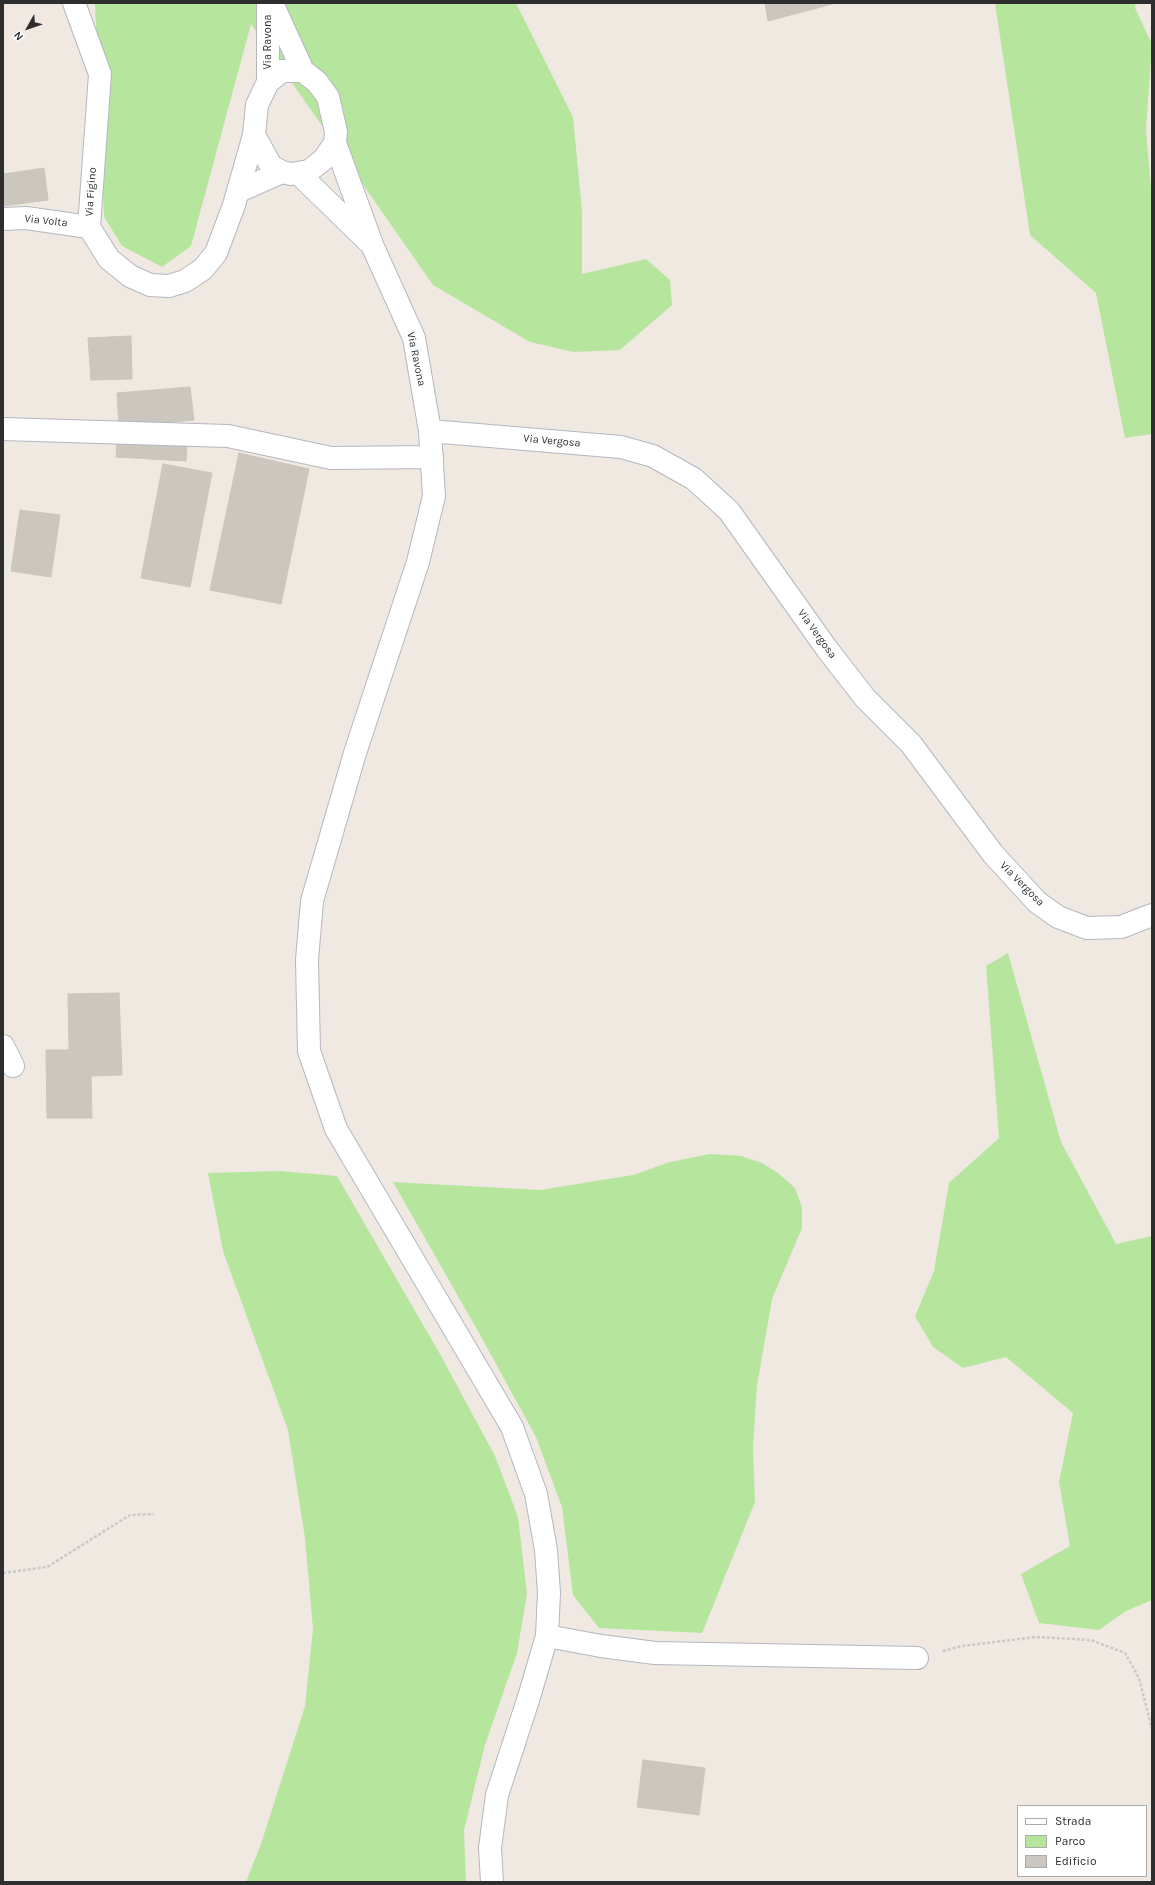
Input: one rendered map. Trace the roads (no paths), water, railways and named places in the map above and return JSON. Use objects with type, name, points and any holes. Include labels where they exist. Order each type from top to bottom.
[{"type":"street","name":"Via Figino","points":[[74,3],[100,74],[89,227],[109,259],[130,276],[150,285],[169,286],[185,281],[203,269],[216,253],[239,191],[254,135]]},
{"type":"street","name":"Via Ravona","points":[[268,3],[268,82]]},
{"type":"street","name":"Via Ravona","points":[[272,3],[302,71]]},
{"type":"street","points":[[239,191],[290,173],[309,171],[324,159],[335,143],[336,132],[328,97],[317,82],[302,71],[282,71],[268,82],[257,105],[254,135],[271,166],[290,173]]},
{"type":"street","name":"Via Ravona","points":[[335,143],[373,247],[414,338],[430,430],[434,496],[418,562],[355,752],[312,901],[306,960],[309,1050],[336,1129],[512,1427],[536,1494],[546,1550],[549,1593],[547,1636],[532,1690],[497,1795],[490,1848],[492,1882]]},
{"type":"street","name":"Via Ravona","points":[[290,173],[373,247]]},
{"type":"street","name":"Via Volta","points":[[3,219],[26,218],[89,227]]},
{"type":"street","points":[[3,429],[228,436],[330,458],[432,457]]},
{"type":"street","name":"Via Vergosa","points":[[430,430],[621,447],[653,456],[694,479],[729,511],[827,649],[865,698],[911,744],[993,854],[1037,902],[1058,917],[1087,928],[1121,926],[1152,915]]},
{"type":"street","points":[[3,1046],[13,1066]]},
{"type":"street","points":[[547,1636],[601,1646],[655,1653],[917,1658]]}]
